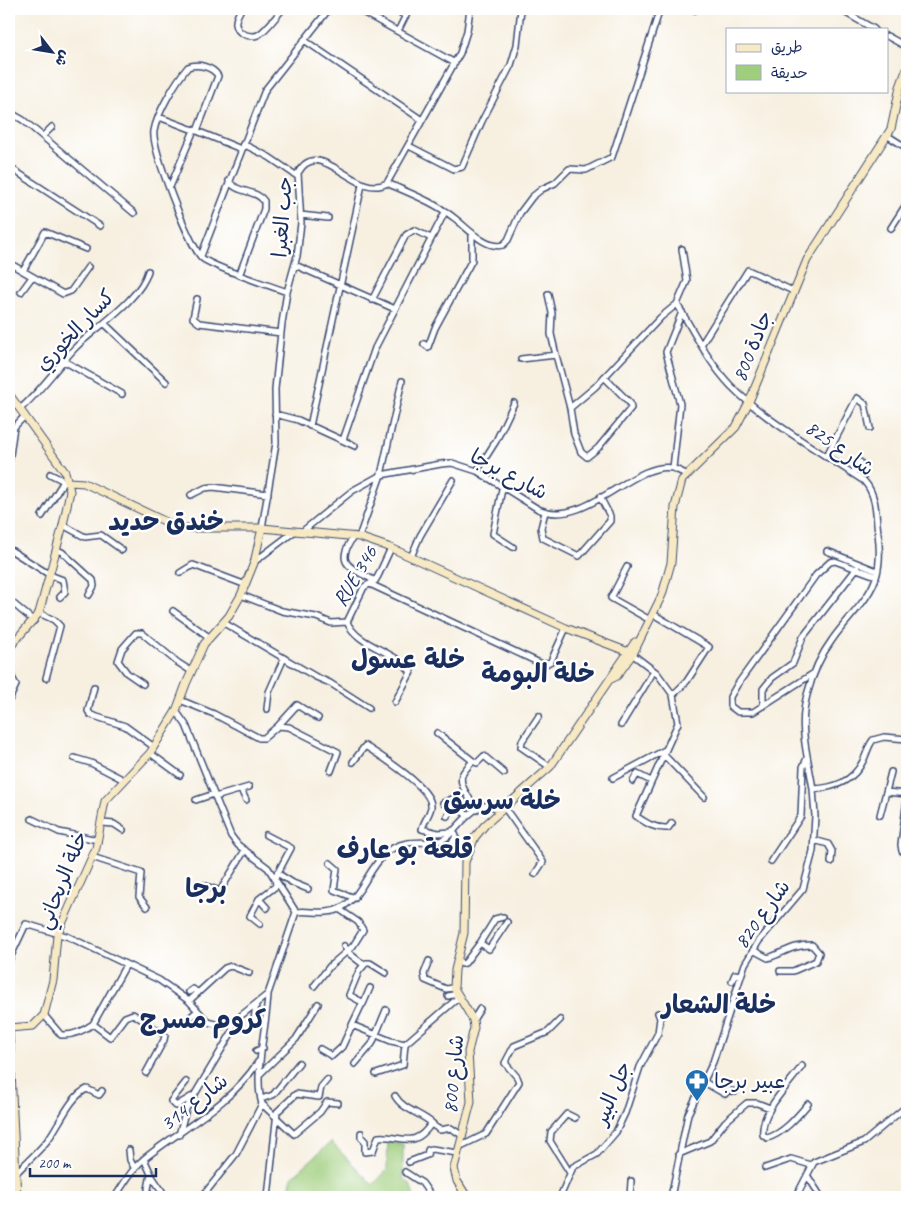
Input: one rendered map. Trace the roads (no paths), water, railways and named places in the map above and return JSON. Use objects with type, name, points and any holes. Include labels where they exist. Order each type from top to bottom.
[{"type":"main road","name":"جادة 800","points":[[630,656],[652,617],[668,574],[675,508],[680,484],[686,474],[736,427],[749,402],[793,291],[817,243],[888,136],[894,118],[900,87],[907,68]]},
{"type":"main road","points":[[9,394],[66,472],[69,497],[39,613],[9,648]]},
{"type":"main road","points":[[66,482],[84,483],[179,528],[304,530],[356,537],[391,548],[630,656],[617,676],[611,679],[550,767],[501,808],[475,837],[465,862],[464,925],[458,960],[456,993]]},
{"type":"main road","name":"خلة الريحاني","points":[[44,1015],[53,980],[57,935],[92,857],[102,823],[105,801],[152,750],[178,706],[191,671],[209,637],[224,623],[246,585],[254,563],[262,528]]},
{"type":"main road","name":"شارع 800","points":[[456,993],[473,1020],[474,1028],[468,1052],[471,1102],[458,1150],[454,1174],[467,1197]]},
{"type":"main road","points":[[17,1197],[17,1172],[10,1089],[9,1029],[33,1026],[44,1015]]},
{"type":"street","points":[[241,9],[236,25],[242,33],[252,36],[262,32],[283,9]]},
{"type":"street","points":[[201,256],[265,90],[329,9]]},
{"type":"street","points":[[356,9],[454,63]]},
{"type":"street","points":[[394,9],[406,16]]},
{"type":"street","points":[[398,31],[409,9]]},
{"type":"street","points":[[310,426],[362,185],[374,187],[387,183],[464,43],[470,9]]},
{"type":"street","points":[[409,146],[454,169],[462,168],[482,120],[513,60],[521,9]]},
{"type":"street","points":[[387,183],[445,212],[472,233],[492,244],[503,245],[508,240],[520,214],[537,192],[555,183],[570,169],[586,170],[611,158],[660,9]]},
{"type":"street","points":[[839,9],[872,28]]},
{"type":"street","points":[[888,37],[907,47]]},
{"type":"street","points":[[304,40],[422,120]]},
{"type":"street","points":[[170,187],[218,78],[216,72],[195,65],[188,67],[159,117],[153,136],[158,157],[189,238],[201,256],[212,264],[287,292]]},
{"type":"street","points":[[9,112],[23,120],[43,136],[54,148],[134,213]]},
{"type":"street","points":[[159,117],[269,157],[297,176]]},
{"type":"street","points":[[43,136],[52,127]]},
{"type":"street","points":[[888,136],[907,148]]},
{"type":"street","name":"جب الغبرا","points":[[262,528],[276,443],[275,414],[281,333],[287,292],[295,265],[300,215],[297,176],[301,169],[308,164],[326,162],[362,185]]},
{"type":"street","points":[[9,167],[100,226]]},
{"type":"street","points":[[229,181],[235,188],[256,194],[264,201],[264,209],[240,273]]},
{"type":"street","points":[[891,228],[907,202]]},
{"type":"street","points":[[343,440],[375,348],[445,212]]},
{"type":"street","points":[[300,215],[328,218]]},
{"type":"street","points":[[372,300],[406,235],[414,230],[431,238]]},
{"type":"street","points":[[23,271],[45,232],[86,249]]},
{"type":"street","points":[[424,344],[428,347],[435,328],[472,260],[472,233]]},
{"type":"street","points":[[570,408],[604,377],[661,316],[677,304],[687,280],[682,249]]},
{"type":"street","points":[[9,262],[32,277],[65,294],[75,286],[88,267]]},
{"type":"street","points":[[295,265],[395,309]]},
{"type":"street","name":"كسار الخوري","points":[[20,409],[78,344],[105,324],[143,285],[148,270]]},
{"type":"street","points":[[701,345],[748,270],[793,291]]},
{"type":"street","points":[[22,292],[32,277]]},
{"type":"street","points":[[548,294],[552,313],[551,334],[570,408],[572,427],[579,448],[586,456],[590,456],[621,423],[631,408],[630,403],[604,377]]},
{"type":"street","points":[[197,298],[193,318],[199,323],[281,333]]},
{"type":"street","name":"شارع 825","points":[[677,304],[701,345],[731,386],[749,402],[866,483],[875,502],[879,540],[877,574],[867,595],[828,646],[815,672],[807,695],[802,722],[813,789]]},
{"type":"street","points":[[682,312],[666,352],[680,404],[673,468],[686,474]]},
{"type":"street","points":[[105,324],[166,382]]},
{"type":"street","points":[[522,359],[556,355]]},
{"type":"street","points":[[64,361],[122,394]]},
{"type":"street","points":[[402,381],[380,475],[356,537],[344,554],[345,561],[349,566],[373,582],[544,665],[551,661],[566,628]]},
{"type":"street","points":[[826,457],[857,398],[864,404],[870,428]]},
{"type":"street","points":[[477,471],[496,441],[514,403]]},
{"type":"street","points":[[275,414],[310,426],[355,446]]},
{"type":"street","points":[[9,462],[14,428],[25,416]]},
{"type":"street","points":[[853,474],[860,462]]},
{"type":"street","name":"شارع برجا","points":[[304,530],[352,490],[380,475],[430,465],[452,463],[477,471],[502,489],[545,512],[572,512],[656,469],[673,468]]},
{"type":"street","points":[[42,516],[66,482],[50,474]]},
{"type":"street","points":[[411,558],[420,536],[453,480]]},
{"type":"street","points":[[191,495],[209,487],[252,490],[268,494]]},
{"type":"street","points":[[502,489],[493,534],[513,547]]},
{"type":"street","points":[[545,512],[541,528],[543,538],[579,556],[610,521],[610,516],[600,497]]},
{"type":"street","points":[[63,525],[86,537],[102,534],[122,550]]},
{"type":"street","points":[[254,563],[295,530]]},
{"type":"street","name":"RUE 346","points":[[347,622],[364,587],[373,582],[391,548]]},
{"type":"street","points":[[9,549],[50,575],[63,580],[66,586],[65,592],[60,597]]},
{"type":"street","points":[[56,550],[62,552],[93,580],[94,586],[89,595]]},
{"type":"street","points":[[828,551],[877,574]]},
{"type":"street","points":[[815,672],[750,713],[738,712],[730,706],[730,697],[816,575],[827,564],[835,561],[877,574]]},
{"type":"street","points":[[180,573],[193,565],[246,585]]},
{"type":"street","points":[[627,567],[611,598],[709,647],[687,681],[673,695]]},
{"type":"street","points":[[763,706],[763,689],[772,678],[792,663],[803,637],[857,568]]},
{"type":"street","points":[[241,595],[282,610],[316,617],[331,623],[347,622],[355,633],[391,656],[411,672],[395,702]]},
{"type":"street","points":[[9,600],[34,621]]},
{"type":"street","points":[[173,611],[209,637]]},
{"type":"street","points":[[39,613],[54,620],[60,626],[46,678]]},
{"type":"street","points":[[224,623],[316,677],[330,683],[369,708]]},
{"type":"street","points":[[143,684],[127,673],[118,661],[122,649],[136,633],[142,633],[191,671]]},
{"type":"street","points":[[630,656],[654,671],[673,695],[678,723],[636,816],[652,826],[662,828],[668,828],[672,823]]},
{"type":"street","points":[[267,709],[269,692],[284,658]]},
{"type":"street","points":[[621,726],[654,671]]},
{"type":"street","points":[[9,672],[16,685],[9,700]]},
{"type":"street","points":[[94,687],[88,712],[91,715],[125,726],[180,775]]},
{"type":"street","points":[[178,706],[214,714],[259,738],[264,738],[278,726],[297,705],[318,718]]},
{"type":"street","points":[[178,706],[231,836],[276,875],[292,884],[308,889]]},
{"type":"street","points":[[539,716],[522,742],[521,747],[550,767]]},
{"type":"street","points":[[278,726],[289,727],[338,752],[331,771]]},
{"type":"street","points":[[438,733],[473,761],[477,762],[484,756],[504,772]]},
{"type":"street","points":[[813,789],[829,788],[852,777],[861,765],[873,740],[884,737],[907,739]]},
{"type":"street","points":[[353,762],[363,746],[388,761],[419,786],[431,803],[431,808],[422,829],[438,833],[453,831]]},
{"type":"street","points":[[613,778],[664,752]]},
{"type":"street","points":[[664,752],[704,797]]},
{"type":"street","points":[[74,758],[91,763],[124,780]]},
{"type":"street","points":[[771,862],[800,816],[803,806],[803,767],[807,758]]},
{"type":"street","points":[[473,761],[460,775],[460,780],[476,810]]},
{"type":"street","points":[[880,815],[890,772]]},
{"type":"street","points":[[633,781],[637,774],[651,781]]},
{"type":"street","points":[[196,800],[249,787]]},
{"type":"street","name":"شارع 820","points":[[671,1197],[688,1114],[719,1045],[741,975],[753,950],[800,895],[809,869],[814,840],[813,789]]},
{"type":"street","points":[[241,790],[246,800]]},
{"type":"street","points":[[447,816],[454,803],[465,791]]},
{"type":"street","points":[[886,792],[907,794]]},
{"type":"street","points":[[443,803],[452,799],[468,816]]},
{"type":"street","points":[[907,799],[900,845],[902,851],[907,853]]},
{"type":"street","points":[[296,912],[317,914],[339,909],[355,898],[375,864],[392,848],[400,843],[438,840],[453,831],[476,810],[488,805],[501,808],[543,862],[535,874]]},
{"type":"street","points":[[32,819],[59,832],[98,840]]},
{"type":"street","points":[[102,823],[114,824],[123,830]]},
{"type":"street","points":[[451,851],[450,845],[456,836],[453,831]]},
{"type":"street","points":[[260,924],[250,916],[259,898],[276,886],[276,875],[289,852],[290,846],[266,834]]},
{"type":"street","points":[[814,840],[828,844],[832,851],[831,862]]},
{"type":"street","points":[[203,885],[220,891],[245,850]]},
{"type":"street","points":[[92,857],[141,873],[139,897],[147,907]]},
{"type":"street","points":[[330,863],[337,869],[334,890],[355,898]]},
{"type":"street","points":[[202,1197],[236,1154],[262,1102],[259,1062],[263,1048],[268,994],[296,912],[276,875]]},
{"type":"street","points":[[259,898],[267,908]]},
{"type":"street","points":[[314,986],[346,948],[353,946],[363,930],[362,925],[339,909]]},
{"type":"street","points":[[458,960],[462,964],[465,963],[495,919],[503,917]]},
{"type":"street","points":[[480,943],[489,949],[506,922]]},
{"type":"street","points":[[9,960],[26,924],[57,935],[69,937],[173,988],[189,1001],[208,1022],[216,1026],[234,1022],[268,994]]},
{"type":"street","points":[[753,950],[768,958],[783,954],[794,946],[812,945],[819,953],[816,961],[793,971],[780,971]]},
{"type":"street","points":[[346,948],[364,965]]},
{"type":"street","points":[[428,961],[424,974],[425,980],[456,993]]},
{"type":"street","points":[[362,1004],[362,1002],[349,996],[364,965],[370,963],[386,973]]},
{"type":"street","points":[[44,1015],[61,1035],[78,1033],[92,1024],[126,965]]},
{"type":"street","points":[[189,1001],[225,968],[231,966],[250,973]]},
{"type":"street","points":[[732,981],[735,974],[741,975]]},
{"type":"street","points":[[320,1049],[332,1056],[337,1053],[370,988]]},
{"type":"street","points":[[189,992],[193,989],[198,993]]},
{"type":"street","points":[[448,996],[456,993]]},
{"type":"street","points":[[376,1074],[403,1065],[405,1044],[456,993]]},
{"type":"street","points":[[260,1074],[296,1039],[318,1004]]},
{"type":"street","points":[[252,1007],[254,1020],[256,1021]]},
{"type":"street","points":[[473,1020],[480,1009]]},
{"type":"street","points":[[355,1064],[369,1049],[386,1010]]},
{"type":"street","points":[[185,1022],[197,1011]]},
{"type":"street","name":"جل البير","points":[[560,1197],[570,1173],[578,1163],[602,1150],[616,1132],[625,1114],[640,1067],[658,1033],[660,1018],[658,1012]]},
{"type":"street","points":[[92,1024],[110,1037],[125,1017],[133,1014],[165,1035],[146,1073]]},
{"type":"street","points":[[410,1162],[427,1155],[428,1150],[432,1149],[458,1150],[486,1134],[519,1082],[505,1064],[514,1046],[548,1032],[560,1020]]},
{"type":"street","points":[[179,1136],[186,1108],[232,1032],[234,1022]]},
{"type":"street","points":[[352,1025],[376,1036],[405,1044]]},
{"type":"street","points":[[256,1051],[263,1048]]},
{"type":"street","name":"شارع 314","points":[[114,1197],[144,1159],[179,1136],[230,1096],[243,1084],[259,1062]]},
{"type":"street","points":[[262,1102],[273,1095],[300,1063]]},
{"type":"street","points":[[802,1066],[770,1108],[763,1126],[763,1135],[767,1138],[784,1129],[808,1104]]},
{"type":"street","points":[[268,1197],[277,1112],[296,1094],[319,1097],[321,1087],[327,1080]]},
{"type":"street","points":[[186,1082],[171,1101],[176,1106],[184,1103],[195,1093]]},
{"type":"street","points":[[704,1082],[724,1094],[728,1090],[735,1092]]},
{"type":"street","points":[[17,1172],[47,1141],[69,1106],[84,1090],[87,1089],[99,1095],[102,1091]]},
{"type":"street","points":[[395,1096],[400,1104],[423,1115],[440,1130],[448,1127],[463,1136]]},
{"type":"street","points":[[262,1102],[275,1117],[282,1120],[290,1131],[297,1133],[320,1112],[327,1102],[338,1103]]},
{"type":"street","points":[[679,1154],[710,1141],[726,1122],[747,1103],[757,1103],[770,1108]]},
{"type":"street","points":[[765,1168],[791,1159],[811,1164],[841,1149],[864,1142],[907,1106]]},
{"type":"street","points":[[570,1173],[550,1141],[550,1136],[567,1114],[575,1118]]},
{"type":"street","points":[[361,1133],[361,1137],[365,1141],[365,1152],[371,1152],[378,1137],[402,1141],[417,1139],[433,1124]]},
{"type":"street","points":[[129,1150],[130,1160],[135,1169]]},
{"type":"street","points":[[144,1159],[166,1197]]},
{"type":"street","points":[[796,1197],[811,1164]]},
{"type":"street","points":[[405,1172],[422,1183],[432,1197]]},
{"type":"street","points":[[148,1189],[151,1174]]},
{"type":"street","points":[[807,1175],[821,1197]]},
{"type":"street","points":[[630,1197],[631,1181]]},
{"type":"place","name":"عبير برجا","points":[[697,1102]]},
{"type":"district","name":"خندق حديد","points":[[166,521]]},
{"type":"district","name":"خلة عسول","points":[[408,659]]},
{"type":"district","name":"خلة البومة","points":[[538,673]]},
{"type":"district","name":"خلة سرسق","points":[[502,800]]},
{"type":"district","name":"قلعة بو عارف","points":[[405,849]]},
{"type":"district","name":"برجا","points":[[206,888]]},
{"type":"district","name":"خلة الشعار","points":[[719,1004]]},
{"type":"district","name":"كروم مسرج","points":[[203,1019]]}]
